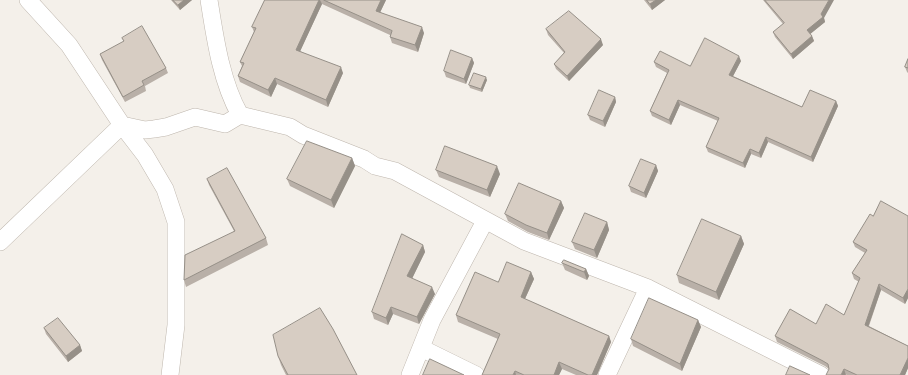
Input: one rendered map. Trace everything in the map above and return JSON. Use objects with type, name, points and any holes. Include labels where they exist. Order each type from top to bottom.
[{"type":"street","points":[[28,0],[69,45],[122,125],[155,170],[165,189],[176,222],[176,326],[170,375]]},
{"type":"street","points":[[209,0],[230,98],[240,115]]},
{"type":"street","points":[[122,125],[145,130],[166,127],[195,117],[225,124],[240,115],[290,127],[303,135],[364,159],[375,166],[395,171],[524,241],[648,288],[821,375]]},
{"type":"street","points":[[0,242],[122,125]]},
{"type":"street","points":[[410,375],[435,314],[485,221]]},
{"type":"street","points":[[607,375],[648,288]]},
{"type":"street","points":[[421,348],[476,375]]},
{"type":"building","points":[[173,0],[184,0],[178,5]]},
{"type":"building","points":[[265,0],[319,0],[296,50],[341,67],[326,100],[275,78],[268,90],[238,76],[244,63],[240,62],[256,28],[252,27]]},
{"type":"building","points":[[324,0],[381,0],[376,11],[422,27],[415,45],[390,37],[392,31]]},
{"type":"building","points":[[647,0],[656,0],[650,4]]},
{"type":"building","points":[[765,0],[829,0],[821,14],[823,17],[807,30],[812,36],[791,54],[773,32],[784,23]]},
{"type":"building","points":[[569,11],[601,39],[567,76],[554,64],[565,52],[546,29]]},
{"type":"building","points":[[142,26],[166,68],[142,81],[144,85],[123,97],[100,54],[124,41],[122,38]]},
{"type":"building","points":[[705,38],[739,56],[729,75],[802,107],[810,90],[836,101],[811,157],[766,137],[759,153],[750,149],[743,163],[706,147],[719,118],[678,100],[669,120],[650,111],[669,70],[654,62],[660,51],[690,66]]},
{"type":"building","points":[[451,50],[472,58],[464,79],[444,71]]},
{"type":"building","points":[[908,59],[908,68],[905,67]]},
{"type":"building","points":[[474,73],[486,77],[481,89],[469,85]]},
{"type":"building","points":[[599,90],[615,97],[603,121],[588,115]]},
{"type":"building","points":[[307,141],[352,158],[331,200],[287,179]]},
{"type":"building","points":[[445,146],[497,166],[487,190],[436,170]]},
{"type":"building","points":[[641,159],[656,165],[644,193],[629,186]]},
{"type":"building","points":[[227,168],[266,238],[184,280],[185,255],[235,231],[207,179]]},
{"type":"building","points":[[519,183],[561,201],[547,233],[526,225],[505,214]]},
{"type":"building","points":[[881,201],[908,216],[908,289],[903,298],[879,284],[865,325],[908,346],[908,358],[900,375],[857,375],[844,369],[841,375],[826,375],[829,369],[828,364],[775,336],[790,309],[816,324],[826,304],[844,315],[860,278],[852,273],[867,250],[853,242],[870,214],[873,216]]},
{"type":"building","points":[[585,213],[607,222],[594,250],[572,242]]},
{"type":"building","points":[[702,219],[741,236],[716,292],[677,275]]},
{"type":"building","points":[[402,234],[423,245],[407,276],[432,287],[417,317],[391,307],[386,318],[372,312]]},
{"type":"building","points":[[564,260],[586,269],[584,272],[562,263]]},
{"type":"building","points":[[507,262],[531,272],[521,297],[609,336],[592,375],[588,375],[559,362],[554,375],[524,375],[515,371],[513,375],[482,375],[500,334],[456,315],[475,272],[498,282]]},
{"type":"building","points":[[649,298],[698,320],[680,364],[631,339]]},
{"type":"building","points":[[320,308],[333,329],[357,375],[288,375],[278,356],[273,335]]},
{"type":"building","points":[[58,318],[80,345],[66,356],[44,328]]},
{"type":"building","points":[[430,359],[464,375],[423,375]]},
{"type":"building","points":[[790,366],[810,375],[786,375]]}]
